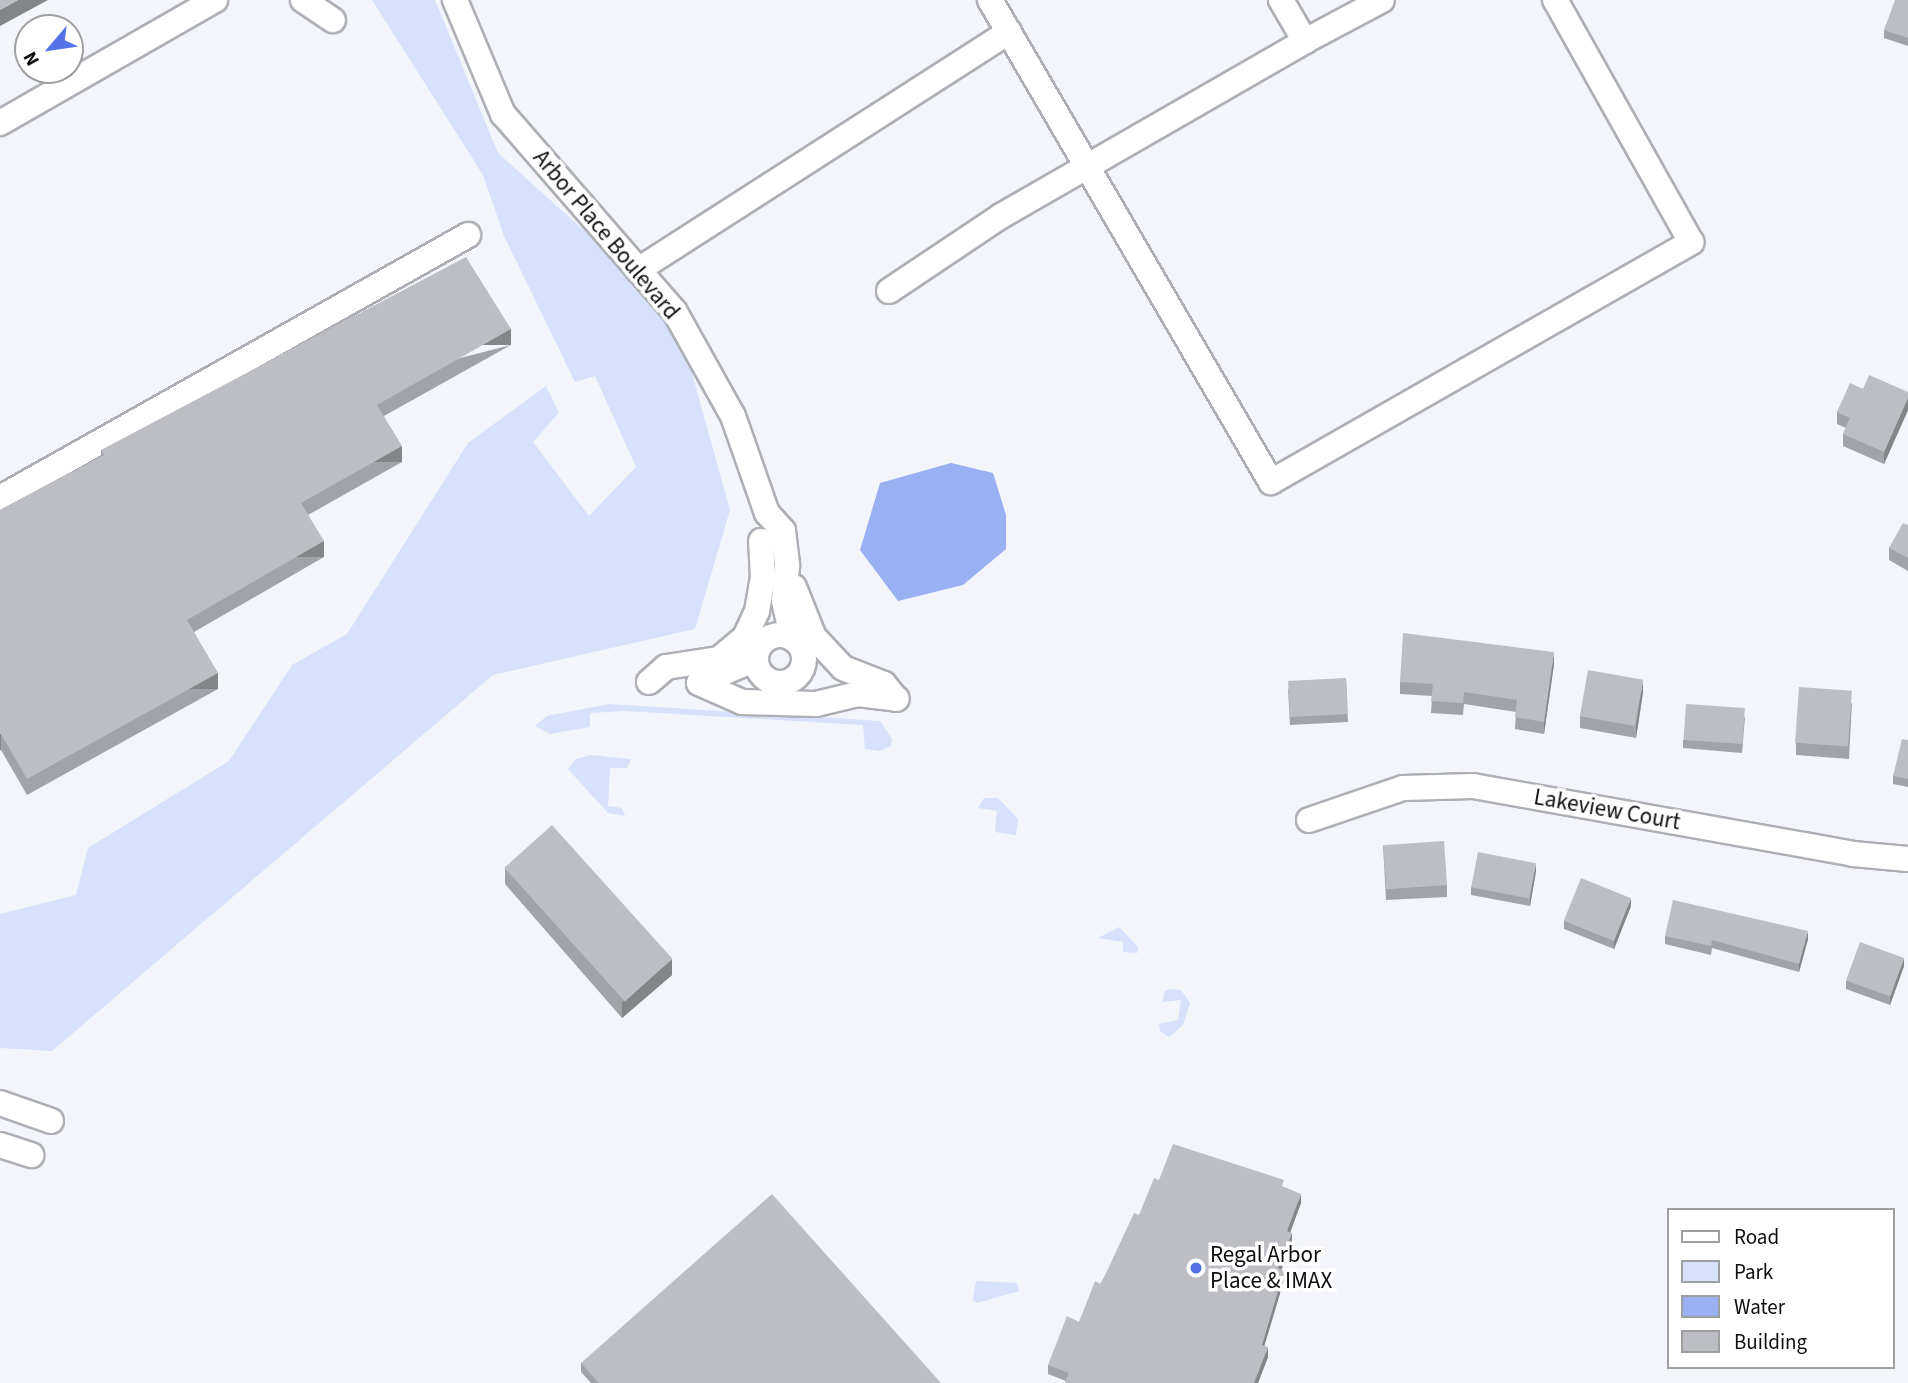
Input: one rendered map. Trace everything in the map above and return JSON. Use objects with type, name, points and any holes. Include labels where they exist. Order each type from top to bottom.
[{"type":"street","points":[[303,0],[333,20]]},
{"type":"street","name":"Arbor Place Boulevard","points":[[455,0],[503,114],[675,312],[733,416],[767,513],[783,531],[787,566],[784,601],[799,648]]},
{"type":"street","points":[[990,0],[1271,482],[1691,242],[1555,0]]},
{"type":"street","points":[[1281,0],[1304,41]]},
{"type":"street","points":[[889,291],[1087,167],[1304,41],[1382,0]]},
{"type":"street","points":[[0,123],[200,4]]},
{"type":"street","points":[[638,270],[1009,32]]},
{"type":"street","points":[[0,498],[468,235]]},
{"type":"street","points":[[764,658],[699,683],[656,682],[666,667],[719,659],[745,637],[757,611],[763,578],[761,541],[767,513]]},
{"type":"street","points":[[761,541],[772,569],[764,658],[779,684],[792,681],[802,671],[799,648]]},
{"type":"street","points":[[699,683],[742,702],[816,704],[858,694],[897,699],[884,684],[843,668],[814,637],[787,566]]},
{"type":"street","points":[[742,702],[764,658],[780,634],[858,694]]},
{"type":"street","points":[[792,681],[816,704]]},
{"type":"street","name":"Lakeview Court","points":[[1309,820],[1403,788],[1473,786],[1853,854],[1908,859]]},
{"type":"street","points":[[0,1103],[51,1121]]},
{"type":"street","points":[[0,1145],[31,1155]]},
{"type":"green space","points":[[372,0],[435,0],[498,153],[675,312],[730,510],[695,629],[493,675],[52,1051],[0,1048],[0,914],[76,895],[88,848],[229,761],[292,665],[347,634],[468,443],[546,386],[559,413],[533,442],[589,516],[636,467],[595,376],[575,382],[504,236],[483,175]]},
{"type":"green space","points":[[609,704],[880,721],[892,739],[891,746],[879,751],[865,749],[863,725],[625,711],[590,713],[590,727],[550,734],[535,726],[547,716]]},
{"type":"green space","points":[[590,755],[631,759],[627,768],[610,768],[608,806],[622,808],[625,816],[608,813],[568,769],[576,759]]},
{"type":"green space","points":[[984,798],[998,798],[1018,819],[1016,835],[995,832],[997,811],[978,808]]},
{"type":"green space","points":[[1119,927],[1138,947],[1137,953],[1123,952],[1123,942],[1098,938]]},
{"type":"green space","points":[[1181,990],[1190,1003],[1183,1025],[1169,1037],[1160,1031],[1159,1024],[1178,1020],[1181,1000],[1162,1002],[1165,991]]},
{"type":"green space","points":[[976,1281],[1017,1283],[1019,1291],[977,1303],[973,1300]]},
{"type":"water","points":[[951,463],[993,473],[1006,515],[1006,549],[963,585],[898,601],[860,550],[880,483]]},
{"type":"building","points":[[0,0],[18,0],[0,10]]},
{"type":"building","points":[[1895,0],[1908,0],[1908,38],[1884,30]]},
{"type":"building","points":[[466,257],[511,329],[377,405],[402,446],[301,503],[324,541],[187,620],[218,673],[27,779],[0,734],[0,510],[104,455],[101,450]]},
{"type":"building","points":[[1869,375],[1908,392],[1908,398],[1884,452],[1843,434],[1850,418],[1837,412],[1850,383],[1863,389]]},
{"type":"building","points":[[1903,523],[1908,525],[1908,558],[1889,548]]},
{"type":"building","points":[[1403,633],[1554,652],[1544,722],[1515,717],[1517,700],[1464,692],[1463,703],[1431,701],[1433,684],[1400,682]]},
{"type":"building","points":[[1588,670],[1643,680],[1635,726],[1580,716]]},
{"type":"building","points":[[1346,678],[1348,714],[1290,717],[1288,681]]},
{"type":"building","points":[[1799,687],[1852,691],[1848,747],[1795,743]]},
{"type":"building","points":[[1686,704],[1745,708],[1742,744],[1683,740]]},
{"type":"building","points":[[1902,739],[1908,740],[1908,779],[1893,776]]},
{"type":"building","points":[[552,825],[672,959],[625,1002],[504,868]]},
{"type":"building","points":[[1444,841],[1447,885],[1386,889],[1383,845]]},
{"type":"building","points":[[1478,852],[1536,863],[1529,899],[1471,887]]},
{"type":"building","points":[[1581,878],[1631,898],[1614,941],[1564,921]]},
{"type":"building","points":[[1673,900],[1808,931],[1799,964],[1712,940],[1711,946],[1665,936]]},
{"type":"building","points":[[1860,942],[1904,958],[1890,997],[1846,981]]},
{"type":"building","name":"Regal Arbor Place & IMAX","points":[[1173,1144],[1284,1180],[1282,1186],[1301,1194],[1287,1231],[1292,1233],[1278,1268],[1284,1271],[1262,1345],[1268,1347],[1254,1383],[1065,1383],[1069,1373],[1048,1365],[1067,1316],[1079,1322],[1095,1281],[1101,1284],[1134,1213],[1139,1215],[1154,1178],[1159,1180]]},
{"type":"building","points":[[772,1194],[941,1383],[599,1383],[581,1363]]},
{"type":"place","name":"Regal Arbor Place & IMAX","points":[[1196,1268]]}]
